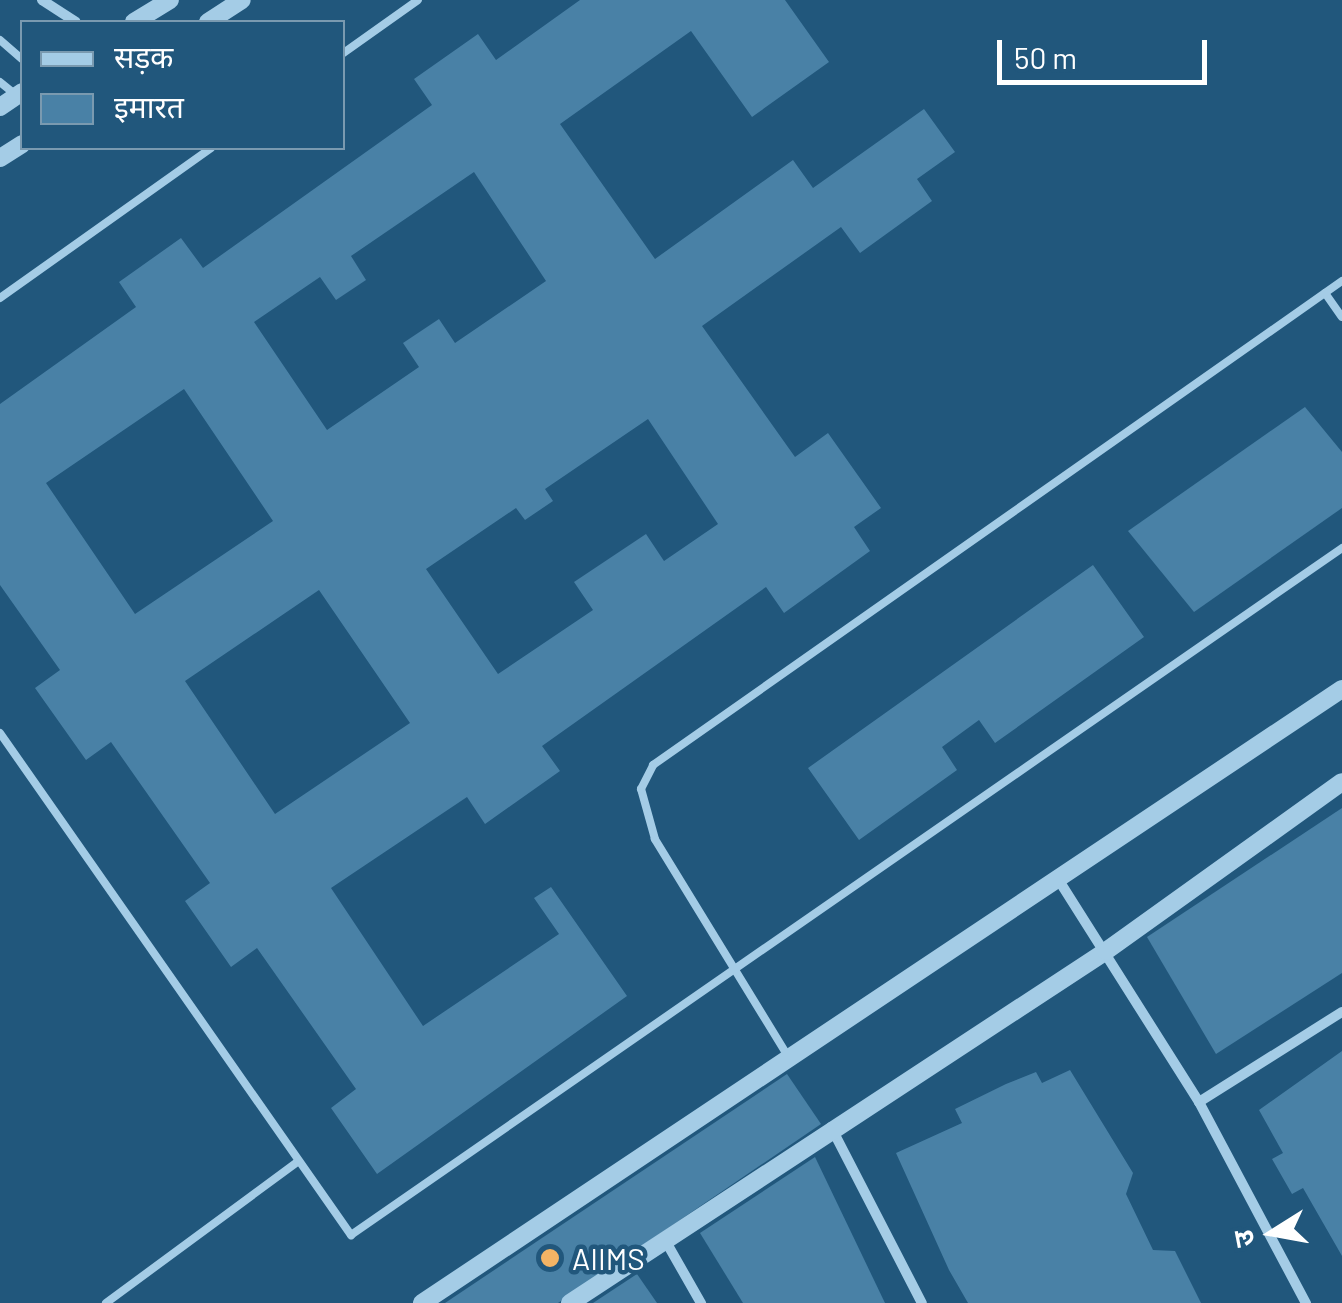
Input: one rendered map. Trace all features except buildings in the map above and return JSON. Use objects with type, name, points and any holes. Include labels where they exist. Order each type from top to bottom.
[{"type":"street","points":[[42,0],[73,20]]},
{"type":"street","points":[[137,20],[170,0]]},
{"type":"street","points":[[211,20],[242,0]]},
{"type":"street","points":[[0,107],[20,94]]},
{"type":"street","points":[[422,1303],[1342,688]]},
{"type":"street","points":[[570,1303],[831,1127],[1106,951],[1342,782]]},
{"type":"street","points":[[1058,879],[1200,1102],[1306,1303]]},
{"type":"street","points":[[1200,1102],[1342,1012]]},
{"type":"street","points":[[831,1127],[922,1303]]},
{"type":"street","points":[[665,1240],[701,1303]]},
{"type":"lane","points":[[345,52],[418,0]]},
{"type":"lane","points":[[0,40],[20,57]]},
{"type":"lane","points":[[0,82],[20,94]]},
{"type":"lane","points":[[0,298],[208,150]]},
{"type":"lane","points":[[789,1058],[740,972],[655,839],[641,789],[653,765],[1342,282]]},
{"type":"lane","points":[[1325,293],[1342,317]]},
{"type":"lane","points":[[0,732],[296,1162],[351,1235],[371,1230],[1342,548]]},
{"type":"lane","points":[[106,1303],[296,1162]]},
{"type":"place","name":"AIIMS","points":[[550,1258]]}]
